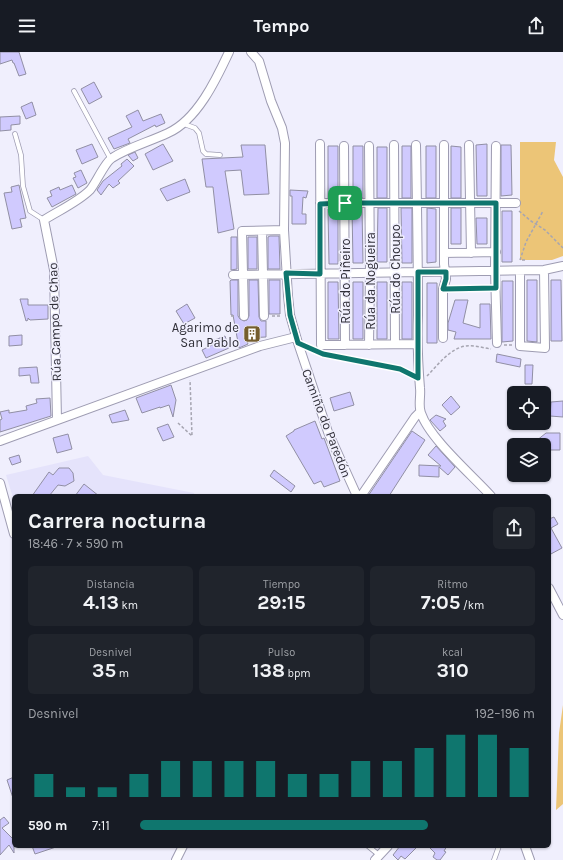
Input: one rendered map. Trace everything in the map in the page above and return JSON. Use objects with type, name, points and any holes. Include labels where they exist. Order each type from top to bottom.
[{"type":"street","points":[[44,220],[83,197],[90,190],[110,158],[168,133],[184,124],[211,89],[229,52]]},
{"type":"street","name":"Camiño do Paredón","points":[[251,52],[259,61],[271,102],[282,128],[285,143],[284,230],[290,315],[328,432],[356,494]]},
{"type":"street","points":[[320,144],[319,348],[345,344],[417,344]]},
{"type":"street","name":"Rúa do Choupo","points":[[394,145],[395,344]]},
{"type":"street","points":[[416,145],[418,272],[417,344],[420,412],[427,426],[437,438],[489,494]]},
{"type":"street","points":[[443,338],[443,289],[446,279],[444,253],[444,145]]},
{"type":"street","points":[[469,145],[471,253]]},
{"type":"street","name":"Rúa do Piñeiro","points":[[344,146],[346,273],[345,344]]},
{"type":"street","name":"Rúa da Nogueira","points":[[369,146],[369,345]]},
{"type":"street","points":[[496,146],[497,347]]},
{"type":"street","points":[[320,204],[516,203]]},
{"type":"street","name":"Rúa Campo de Chao","points":[[44,220],[54,270],[57,420]]},
{"type":"street","points":[[244,316],[242,231],[284,230]]},
{"type":"street","points":[[262,231],[264,316]]},
{"type":"street","points":[[444,253],[496,252]]},
{"type":"street","points":[[234,275],[286,273],[320,274],[520,271],[544,270],[563,266]]},
{"type":"street","points":[[520,271],[520,346],[545,348],[544,270]]},
{"type":"street","points":[[0,440],[179,374],[221,361],[260,346],[296,337]]},
{"type":"street","points":[[361,494],[420,412]]},
{"type":"street","points":[[0,483],[12,527]]},
{"type":"street","points":[[551,592],[563,616]]},
{"type":"street","points":[[176,860],[182,848]]},
{"type":"street","points":[[377,858],[386,848]]},
{"type":"street","points":[[526,848],[530,860]]},
{"type":"lane","points":[[74,91],[110,158]]},
{"type":"lane","points":[[184,124],[195,128],[200,133],[203,151],[206,154],[220,155]]},
{"type":"lane","points":[[15,134],[21,155],[23,186],[30,211],[44,220]]},
{"type":"lane","points":[[443,289],[496,288]]},
{"type":"lane","points":[[370,848],[377,858]]},
{"type":"lane","points":[[494,860],[498,848]]},
{"type":"path","points":[[516,203],[516,208],[531,221],[545,230],[563,248]]},
{"type":"path","points":[[525,260],[520,260],[526,242],[543,210]]},
{"type":"path","points":[[420,388],[427,376],[457,348],[467,345],[497,347],[520,346]]},
{"type":"path","points":[[319,348],[323,354],[400,369],[418,378]]},
{"type":"path","points":[[178,423],[192,436],[190,378],[179,374]]},
{"type":"shaded area","points":[[520,142],[556,142],[554,160],[563,177],[563,256],[552,260],[520,260]]},
{"type":"shaded area","points":[[88,456],[103,475],[194,494],[12,494],[6,475]]},
{"type":"shaded area","points":[[563,705],[563,804],[556,810],[559,733]]},
{"type":"building","points":[[0,52],[19,52],[26,74],[19,76],[12,60],[0,64]]},
{"type":"building","points":[[94,82],[102,97],[89,104],[81,89]]},
{"type":"building","points":[[32,102],[36,115],[26,119],[21,107]]},
{"type":"building","points":[[138,110],[143,121],[161,114],[165,123],[156,127],[155,125],[128,139],[130,143],[114,149],[108,138],[132,127],[126,116]]},
{"type":"building","points":[[20,116],[20,124],[11,125],[11,130],[0,131],[0,117]]},
{"type":"building","points":[[92,144],[98,157],[82,164],[76,150]]},
{"type":"building","points":[[163,144],[173,161],[153,170],[145,154]]},
{"type":"building","points":[[487,144],[487,196],[477,196],[476,145]]},
{"type":"building","points":[[241,145],[265,145],[269,194],[244,195],[241,170],[225,171],[234,229],[218,233],[213,187],[206,187],[202,159],[243,157]]},
{"type":"building","points":[[501,145],[511,145],[512,195],[501,196]]},
{"type":"building","points":[[328,146],[338,146],[338,198],[328,198]]},
{"type":"building","points":[[353,146],[363,146],[363,198],[353,198]]},
{"type":"building","points":[[402,146],[411,146],[411,198],[402,198]]},
{"type":"building","points":[[426,146],[436,146],[436,198],[426,198]]},
{"type":"building","points":[[451,146],[461,147],[461,198],[451,198]]},
{"type":"building","points":[[377,147],[387,147],[387,198],[377,198]]},
{"type":"building","points":[[135,152],[138,158],[133,161],[128,155]]},
{"type":"building","points":[[127,159],[134,166],[118,181],[120,183],[113,188],[109,184],[101,195],[97,190],[103,181],[122,166],[121,164]]},
{"type":"building","points":[[81,170],[87,183],[78,188],[73,178],[76,177],[74,173]]},
{"type":"building","points":[[185,179],[190,192],[167,201],[160,189]]},
{"type":"building","points":[[19,185],[26,218],[20,219],[22,227],[12,229],[4,193],[12,192],[11,187]]},
{"type":"building","points":[[72,185],[76,194],[52,207],[47,198],[52,196],[50,191],[59,187],[60,190]]},
{"type":"building","points":[[290,190],[308,191],[306,198],[303,197],[302,214],[306,214],[306,224],[292,224],[292,196],[290,196]]},
{"type":"building","points":[[338,208],[338,264],[329,264],[328,209]]},
{"type":"building","points":[[352,208],[362,208],[363,263],[353,263]]},
{"type":"building","points":[[378,208],[387,208],[387,262],[377,262]]},
{"type":"building","points":[[401,208],[412,208],[412,263],[402,263]]},
{"type":"building","points":[[427,208],[436,209],[436,262],[427,263]]},
{"type":"building","points":[[451,208],[461,208],[461,244],[451,244]]},
{"type":"building","points":[[502,211],[512,211],[512,262],[502,262]]},
{"type":"building","points":[[476,218],[487,218],[487,244],[477,244]]},
{"type":"building","points":[[279,236],[280,269],[268,269],[268,237]]},
{"type":"building","points":[[231,237],[237,237],[237,269],[231,270]]},
{"type":"building","points":[[248,237],[257,237],[257,269],[248,269]]},
{"type":"building","points":[[231,280],[238,280],[238,316],[244,321],[247,320],[249,316],[249,280],[258,280],[259,317],[261,321],[266,321],[266,337],[246,338],[248,344],[239,348],[233,315],[231,315]]},
{"type":"building","points":[[269,280],[280,280],[280,314],[269,314]]},
{"type":"building","points":[[527,280],[537,280],[537,342],[527,341]]},
{"type":"building","points":[[551,280],[561,280],[562,341],[551,341]]},
{"type":"building","points":[[502,281],[513,281],[513,341],[502,342]]},
{"type":"building","points":[[328,282],[338,282],[339,339],[328,339]]},
{"type":"building","points":[[353,282],[363,282],[363,339],[353,339]]},
{"type":"building","points":[[377,282],[387,282],[387,339],[377,339]]},
{"type":"building","points":[[402,282],[412,282],[412,339],[402,339]]},
{"type":"building","points":[[427,283],[437,283],[437,343],[427,343]]},
{"type":"building","points":[[20,299],[28,299],[28,305],[48,305],[48,319],[30,320],[28,318],[26,321]]},
{"type":"building","points":[[455,300],[468,300],[463,323],[480,328],[480,304],[490,304],[491,339],[454,339],[456,332],[448,330],[448,323]]},
{"type":"building","points":[[187,304],[195,318],[184,324],[176,311]]},
{"type":"building","points":[[22,335],[22,345],[9,346],[9,336]]},
{"type":"building","points":[[225,336],[229,348],[206,358],[202,350],[214,344],[212,341]]},
{"type":"building","points":[[497,354],[521,359],[520,367],[496,362]]},
{"type":"building","points":[[525,365],[533,365],[532,384],[525,384]]},
{"type":"building","points":[[37,367],[39,383],[31,383],[30,375],[19,376],[19,368]]},
{"type":"building","points":[[171,385],[176,400],[173,417],[169,405],[142,413],[136,398]]},
{"type":"building","points":[[350,392],[354,405],[334,411],[330,398]]},
{"type":"building","points":[[451,396],[460,407],[451,415],[442,405]]},
{"type":"building","points":[[50,398],[51,416],[0,432],[0,420],[2,419],[0,412],[9,410],[9,413],[27,410],[26,406],[37,403],[36,399]]},
{"type":"building","points":[[563,401],[563,417],[551,416],[551,402]]},
{"type":"building","points":[[125,410],[129,420],[112,423],[109,415]]},
{"type":"building","points":[[436,415],[446,419],[443,421],[446,426],[440,431],[430,420]]},
{"type":"building","points":[[315,421],[322,439],[324,438],[340,481],[324,487],[321,481],[314,484],[286,436],[294,430]]},
{"type":"building","points":[[168,424],[174,437],[163,441],[157,428]]},
{"type":"building","points":[[412,431],[425,440],[390,494],[369,494]]},
{"type":"building","points":[[546,433],[560,433],[560,450],[551,450],[551,438],[540,438]]},
{"type":"building","points":[[68,434],[72,449],[57,453],[53,438]]},
{"type":"building","points":[[436,446],[455,467],[448,475],[439,467],[439,477],[419,476],[419,465],[441,466],[428,455]]},
{"type":"building","points":[[19,455],[21,462],[12,465],[9,458]]},
{"type":"building","points":[[59,468],[69,468],[73,473],[74,481],[65,486],[58,485],[51,494],[33,494],[49,472],[53,475]]},
{"type":"building","points":[[274,470],[295,486],[291,492],[270,476]]},
{"type":"building","points":[[84,484],[96,494],[76,494]]},
{"type":"building","points":[[554,517],[558,524],[551,528],[551,518]]},
{"type":"building","points":[[551,528],[562,548],[551,554]]},
{"type":"building","points":[[12,778],[12,795],[7,780]]},
{"type":"building","points":[[4,817],[9,823],[2,828],[12,838],[12,848],[14,848],[14,853],[9,845],[0,855],[0,820]]},
{"type":"building","points":[[33,848],[53,848],[35,854]]},
{"type":"building","points":[[398,848],[416,848],[405,859],[401,856],[398,860],[393,855]]},
{"type":"building","points":[[430,848],[446,848],[444,851],[446,852],[440,860],[433,857],[435,853]]},
{"type":"place","name":"Agarimo de San Pablo","points":[[252,334]]},
{"type":"route","points":[[345,203],[496,203],[496,288],[443,289],[446,279],[446,272],[418,272],[418,378],[400,369],[323,354],[298,343],[290,315],[286,273],[320,274],[320,204],[345,203]]}]
